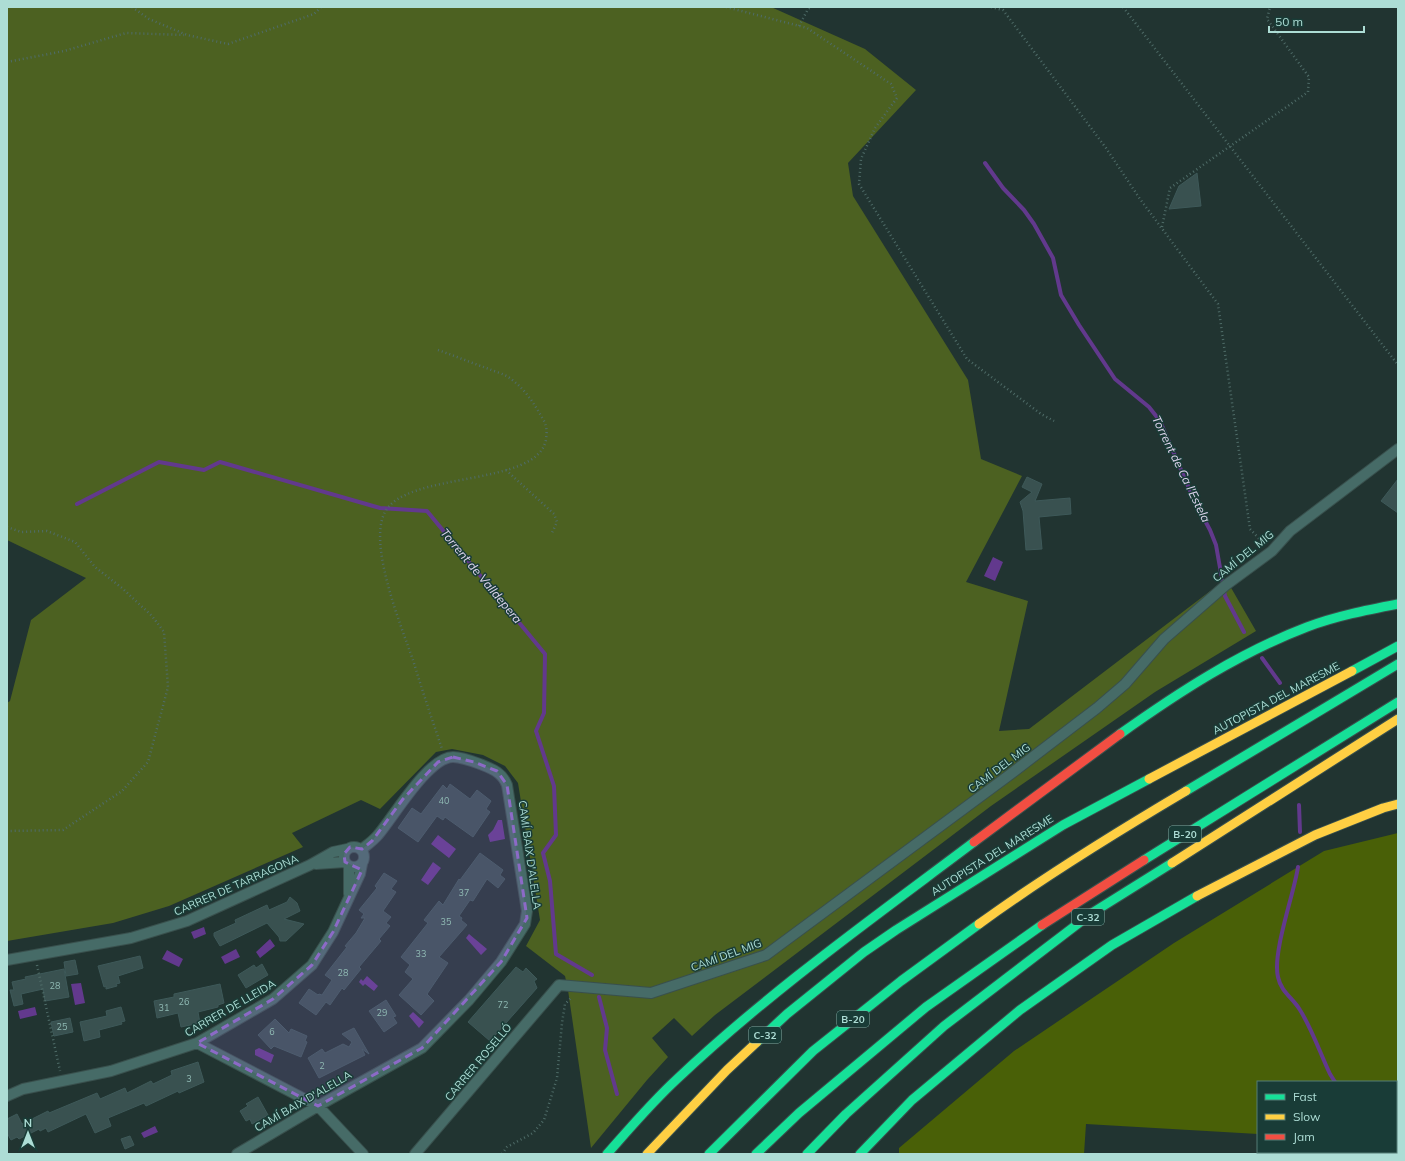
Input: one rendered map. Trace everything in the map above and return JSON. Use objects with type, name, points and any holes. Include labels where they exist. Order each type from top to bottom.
[{"type":"highway","points":[[606,1154],[659,1096],[727,1033],[770,998],[1131,724],[1184,689],[1270,642],[1309,626],[1373,607],[1398,604]]},
{"type":"highway","name":"AUTOPISTA DEL MARESME","points":[[647,1154],[727,1070],[787,1014],[864,952],[896,930],[1063,825],[1398,646]]},
{"type":"highway","name":"B-20","points":[[709,1154],[813,1051],[902,981],[1012,900],[1118,832],[1398,664]]},
{"type":"highway","name":"B-20","points":[[756,1154],[799,1113],[926,1006],[1059,914],[1398,702]]},
{"type":"highway","name":"C-32","points":[[807,1154],[846,1114],[944,1026],[1092,913],[1398,718]]},
{"type":"highway","points":[[860,1154],[912,1100],[1020,1010],[1112,945],[1200,894],[1315,835],[1383,808],[1398,804]]},
{"type":"highway","points":[[837,962],[896,930]]},
{"type":"highway","points":[[770,998],[818,972]]},
{"type":"street","name":"CAMÍ DEL MIG","points":[[559,985],[651,993],[766,955],[996,786],[1097,708],[1125,684],[1164,639],[1226,585],[1272,551],[1290,531],[1398,449]]},
{"type":"street","name":"CAMÍ BAIX D'ALELLA","points":[[237,1154],[318,1106],[422,1048],[478,989],[501,962],[525,924],[527,910],[507,785],[504,778],[497,771],[474,762],[452,757],[445,759]]},
{"type":"street","points":[[362,849],[378,835],[403,799],[438,762],[445,759]]},
{"type":"street","points":[[356,846],[362,849],[365,855],[362,864],[356,867],[347,864],[344,854],[347,849],[356,846]]},
{"type":"street","name":"CARRER DE TARRAGONA","points":[[7,960],[131,938],[187,921],[310,865],[333,852],[347,849]]},
{"type":"street","name":"CARRER DE TARRAGONA","points":[[310,865],[347,864]]},
{"type":"street","name":"CARRER DE LLEIDA","points":[[347,864],[349,896]]},
{"type":"street","name":"CARRER DE LLEIDA","points":[[7,1096],[24,1089],[62,1079],[111,1071],[197,1043],[272,999],[312,965],[333,932],[360,874],[362,864]]},
{"type":"street","name":"CARRER ROSELLÓ","points":[[415,1154],[559,985]]},
{"type":"street","points":[[197,1043],[318,1106],[364,1154]]},
{"type":"path","points":[[132,7],[149,19],[187,35],[228,44],[314,14],[321,7]]},
{"type":"path","points":[[726,7],[807,28],[891,84],[897,98],[875,128],[861,159],[859,184],[967,359],[1041,414],[1054,421]]},
{"type":"path","points":[[799,26],[807,8],[812,7]]},
{"type":"path","points":[[991,7],[1003,10]]},
{"type":"path","points":[[1000,7],[1106,148],[1218,304],[1250,529],[1272,551]]},
{"type":"path","points":[[1123,7],[1398,365]]},
{"type":"path","points":[[1162,228],[1170,188],[1308,92],[1309,76],[1267,19],[1270,7]]},
{"type":"path","points":[[7,62],[64,51],[126,33],[187,35]]},
{"type":"path","points":[[438,350],[510,378],[531,399],[546,425],[547,433],[545,445],[534,459],[506,470],[423,489],[391,504],[383,518],[381,545],[387,580],[445,759]]},
{"type":"path","points":[[506,470],[554,514],[557,522],[551,535]]},
{"type":"path","points":[[7,527],[21,532],[47,531],[75,542],[95,567],[122,588],[152,616],[164,632],[168,687],[148,762],[122,791],[63,830],[7,831]]},
{"type":"path","points":[[34,955],[62,1079]]},
{"type":"path","points":[[502,1154],[507,1147],[533,1133],[544,1120],[557,1078],[562,1023],[566,1004],[581,986]]},
{"type":"highlighted area","points":[[453,757],[474,762],[497,771],[507,785],[527,918],[501,962],[422,1048],[318,1106],[197,1043],[273,999],[312,965],[333,932],[362,870],[345,862],[344,854],[350,847],[362,849],[372,841],[403,799],[438,762]]},
{"type":"green space","points":[[7,7],[771,7],[865,49],[916,90],[848,163],[853,196],[968,380],[981,459],[1022,476],[966,582],[1028,601],[999,731],[1029,729],[1226,579],[1256,631],[1155,692],[991,806],[715,1015],[692,1036],[674,1018],[652,1038],[668,1057],[591,1148],[565,976],[526,946],[540,920],[518,783],[505,766],[483,755],[452,749],[436,752],[380,809],[361,800],[292,833],[303,847],[169,906],[113,923],[7,941],[7,703],[10,701],[31,620],[86,578],[7,540]]},
{"type":"green space","points":[[1398,833],[1398,1111],[1397,1081],[1257,1081],[1257,1134],[1086,1124],[1084,1154],[899,1154],[899,1148],[1014,1051],[1174,943],[1324,851]]},
{"type":"green space","points":[[1397,1112],[1398,1154],[1297,1154],[1397,1153]]},
{"type":"shaded area","points":[[993,557],[1003,562],[995,581],[984,576]]},
{"type":"shaded area","points":[[498,820],[502,820],[505,839],[490,842],[488,835],[493,830]]},
{"type":"shaded area","points":[[438,835],[456,849],[449,858],[431,844]]},
{"type":"shaded area","points":[[433,862],[441,868],[428,885],[421,880]]},
{"type":"shaded area","points":[[204,927],[206,934],[194,939],[191,932]]},
{"type":"shaded area","points":[[469,934],[487,949],[481,955],[466,938]]},
{"type":"shaded area","points":[[270,939],[275,946],[260,958],[256,952]]},
{"type":"shaded area","points":[[236,949],[240,957],[225,964],[221,957]]},
{"type":"shaded area","points":[[167,950],[183,959],[179,967],[162,959]]},
{"type":"shaded area","points":[[367,976],[378,986],[374,991],[365,984],[363,986],[359,982],[361,979],[363,981]]},
{"type":"shaded area","points":[[81,983],[85,1003],[75,1005],[71,984]]},
{"type":"shaded area","points":[[35,1007],[37,1015],[20,1019],[18,1011]]},
{"type":"shaded area","points":[[413,1012],[424,1022],[419,1028],[409,1016]]},
{"type":"shaded area","points":[[259,1048],[274,1055],[271,1063],[255,1055],[255,1050]]},
{"type":"shaded area","points":[[155,1126],[158,1132],[144,1138],[141,1133]]},
{"type":"building","points":[[1197,173],[1201,206],[1169,209],[1179,186]]},
{"type":"building","points":[[1027,477],[1042,484],[1035,501],[1070,498],[1071,514],[1039,517],[1042,549],[1026,550],[1023,511],[1020,502],[1032,492],[1022,487]]},
{"type":"building","points":[[1398,479],[1398,513],[1381,501]]},
{"type":"building","points":[[450,784],[470,799],[477,790],[491,801],[486,809],[490,812],[473,837],[445,817],[443,820],[437,816],[418,842],[398,828],[412,808],[421,814],[443,785],[447,789]]},
{"type":"building","points":[[480,853],[503,870],[500,875],[505,879],[498,888],[487,879],[473,901],[470,900],[459,916],[467,925],[439,957],[448,963],[427,994],[434,1001],[421,1015],[399,995],[413,979],[405,972],[410,965],[401,957],[428,923],[424,920],[439,901],[443,905],[459,879],[460,880]]},
{"type":"building","points":[[384,873],[397,881],[391,889],[396,892],[383,911],[391,917],[386,923],[390,926],[379,939],[381,941],[359,967],[361,969],[344,990],[342,988],[330,1005],[326,1002],[316,1015],[299,1003],[309,989],[318,995],[322,995],[332,980],[325,975],[347,947],[345,946],[356,933],[365,918],[361,918],[364,914],[359,910],[377,888],[375,886]]},
{"type":"building","points":[[290,897],[297,903],[300,911],[284,919],[304,924],[286,941],[280,941],[279,937],[267,923],[220,946],[214,936],[214,933],[236,923],[235,920],[267,905],[269,910],[287,902]]},
{"type":"building","points":[[140,956],[143,968],[118,976],[120,983],[116,984],[117,986],[106,989],[106,986],[104,987],[98,966]]},
{"type":"building","points":[[75,960],[78,974],[66,976],[64,962]]},
{"type":"building","points":[[262,964],[268,975],[246,988],[238,975],[254,965],[256,968]]},
{"type":"building","points":[[516,967],[523,972],[526,968],[537,979],[534,981],[537,988],[490,1041],[468,1022]]},
{"type":"building","points":[[64,969],[69,997],[45,1001],[43,989],[21,994],[23,1004],[14,1006],[10,990],[14,990],[12,982],[26,979],[25,977]]},
{"type":"building","points":[[220,984],[224,1003],[218,1005],[218,1007],[198,1012],[200,1023],[181,1027],[178,1013],[157,1018],[154,1001],[174,997],[174,994]]},
{"type":"building","points":[[386,1000],[396,1016],[393,1017],[397,1023],[384,1032],[369,1011]]},
{"type":"building","points":[[121,1007],[125,1021],[121,1022],[122,1024],[99,1030],[100,1037],[84,1041],[80,1022],[107,1016],[106,1011]]},
{"type":"building","points":[[70,1018],[73,1032],[54,1036],[51,1022]]},
{"type":"building","points":[[275,1019],[289,1033],[291,1029],[307,1036],[305,1041],[307,1042],[301,1057],[274,1046],[271,1049],[258,1035]]},
{"type":"building","points":[[354,1028],[369,1054],[362,1049],[365,1055],[319,1078],[308,1058],[322,1049],[325,1053],[343,1044],[349,1047],[352,1042],[342,1034]]},
{"type":"building","points":[[198,1062],[204,1082],[179,1093],[178,1091],[146,1106],[144,1103],[108,1118],[111,1126],[95,1133],[86,1114],[48,1132],[46,1128],[40,1131],[39,1129],[19,1139],[17,1137],[11,1140],[7,1133],[7,1119],[17,1114],[22,1124],[48,1111],[49,1113],[97,1093],[100,1099],[125,1088],[127,1093],[151,1081],[153,1084],[172,1075],[171,1071]]},
{"type":"building","points":[[258,1097],[268,1115],[252,1124],[250,1119],[246,1121],[240,1111],[248,1106],[246,1104]]},
{"type":"building","points":[[130,1136],[134,1145],[125,1149],[121,1139]]},
{"type":"waterway","name":"Torrent de Ca l'Estela","points":[[985,163],[1003,188],[1024,210],[1034,224],[1053,258],[1061,295],[1115,379],[1149,407],[1160,421],[1194,500],[1216,545],[1225,596],[1244,632]]},
{"type":"waterway","name":"Torrent de Valldepera","points":[[77,504],[159,462],[204,470],[220,462],[380,508],[427,511],[545,654],[544,713],[536,731],[554,786],[556,835],[543,853],[550,881],[556,954],[592,975]]},
{"type":"waterway","name":"Torrent de Ca l'Estela","points":[[1262,658],[1280,683]]},
{"type":"waterway","name":"Torrent de Ca l'Estela","points":[[1299,805],[1300,832]]},
{"type":"waterway","name":"Torrent de Ca l'Estela","points":[[1298,867],[1278,953],[1278,977],[1284,991],[1304,1017],[1334,1081]]},
{"type":"waterway","name":"Torrent de Valldepera","points":[[599,997],[607,1028],[605,1050],[617,1094]]},
{"type":"traffic: fast","points":[[1120,734],[1210,674],[1282,637],[1318,623],[1398,604]]},
{"type":"traffic: fast","points":[[1352,671],[1398,646]]},
{"type":"traffic: fast","points":[[1186,791],[1398,664]]},
{"type":"traffic: fast","points":[[1144,860],[1398,702]]},
{"type":"traffic: fast","points":[[757,1042],[787,1014],[864,952],[896,930],[1063,825],[1149,779]]},
{"type":"traffic: fast","points":[[607,1154],[641,1115],[668,1088],[748,1016],[822,956],[974,842]]},
{"type":"traffic: fast","points":[[807,1154],[846,1114],[944,1026],[1092,913],[1172,863]]},
{"type":"traffic: fast","points":[[860,1154],[912,1100],[1020,1010],[1112,945],[1197,896]]},
{"type":"traffic: fast","points":[[709,1154],[813,1051],[901,981],[979,924]]},
{"type":"traffic: fast","points":[[756,1154],[799,1113],[926,1007],[1042,925]]},
{"type":"traffic: slow","points":[[1149,779],[1352,671]]},
{"type":"traffic: slow","points":[[1172,863],[1398,719]]},
{"type":"traffic: slow","points":[[979,924],[1081,855],[1186,791]]},
{"type":"traffic: slow","points":[[1197,896],[1315,835],[1383,808],[1398,804]]},
{"type":"traffic: slow","points":[[647,1154],[727,1070],[757,1042]]},
{"type":"traffic: jam","points":[[974,842],[1120,734]]},
{"type":"traffic: jam","points":[[1042,925],[1144,860]]}]
